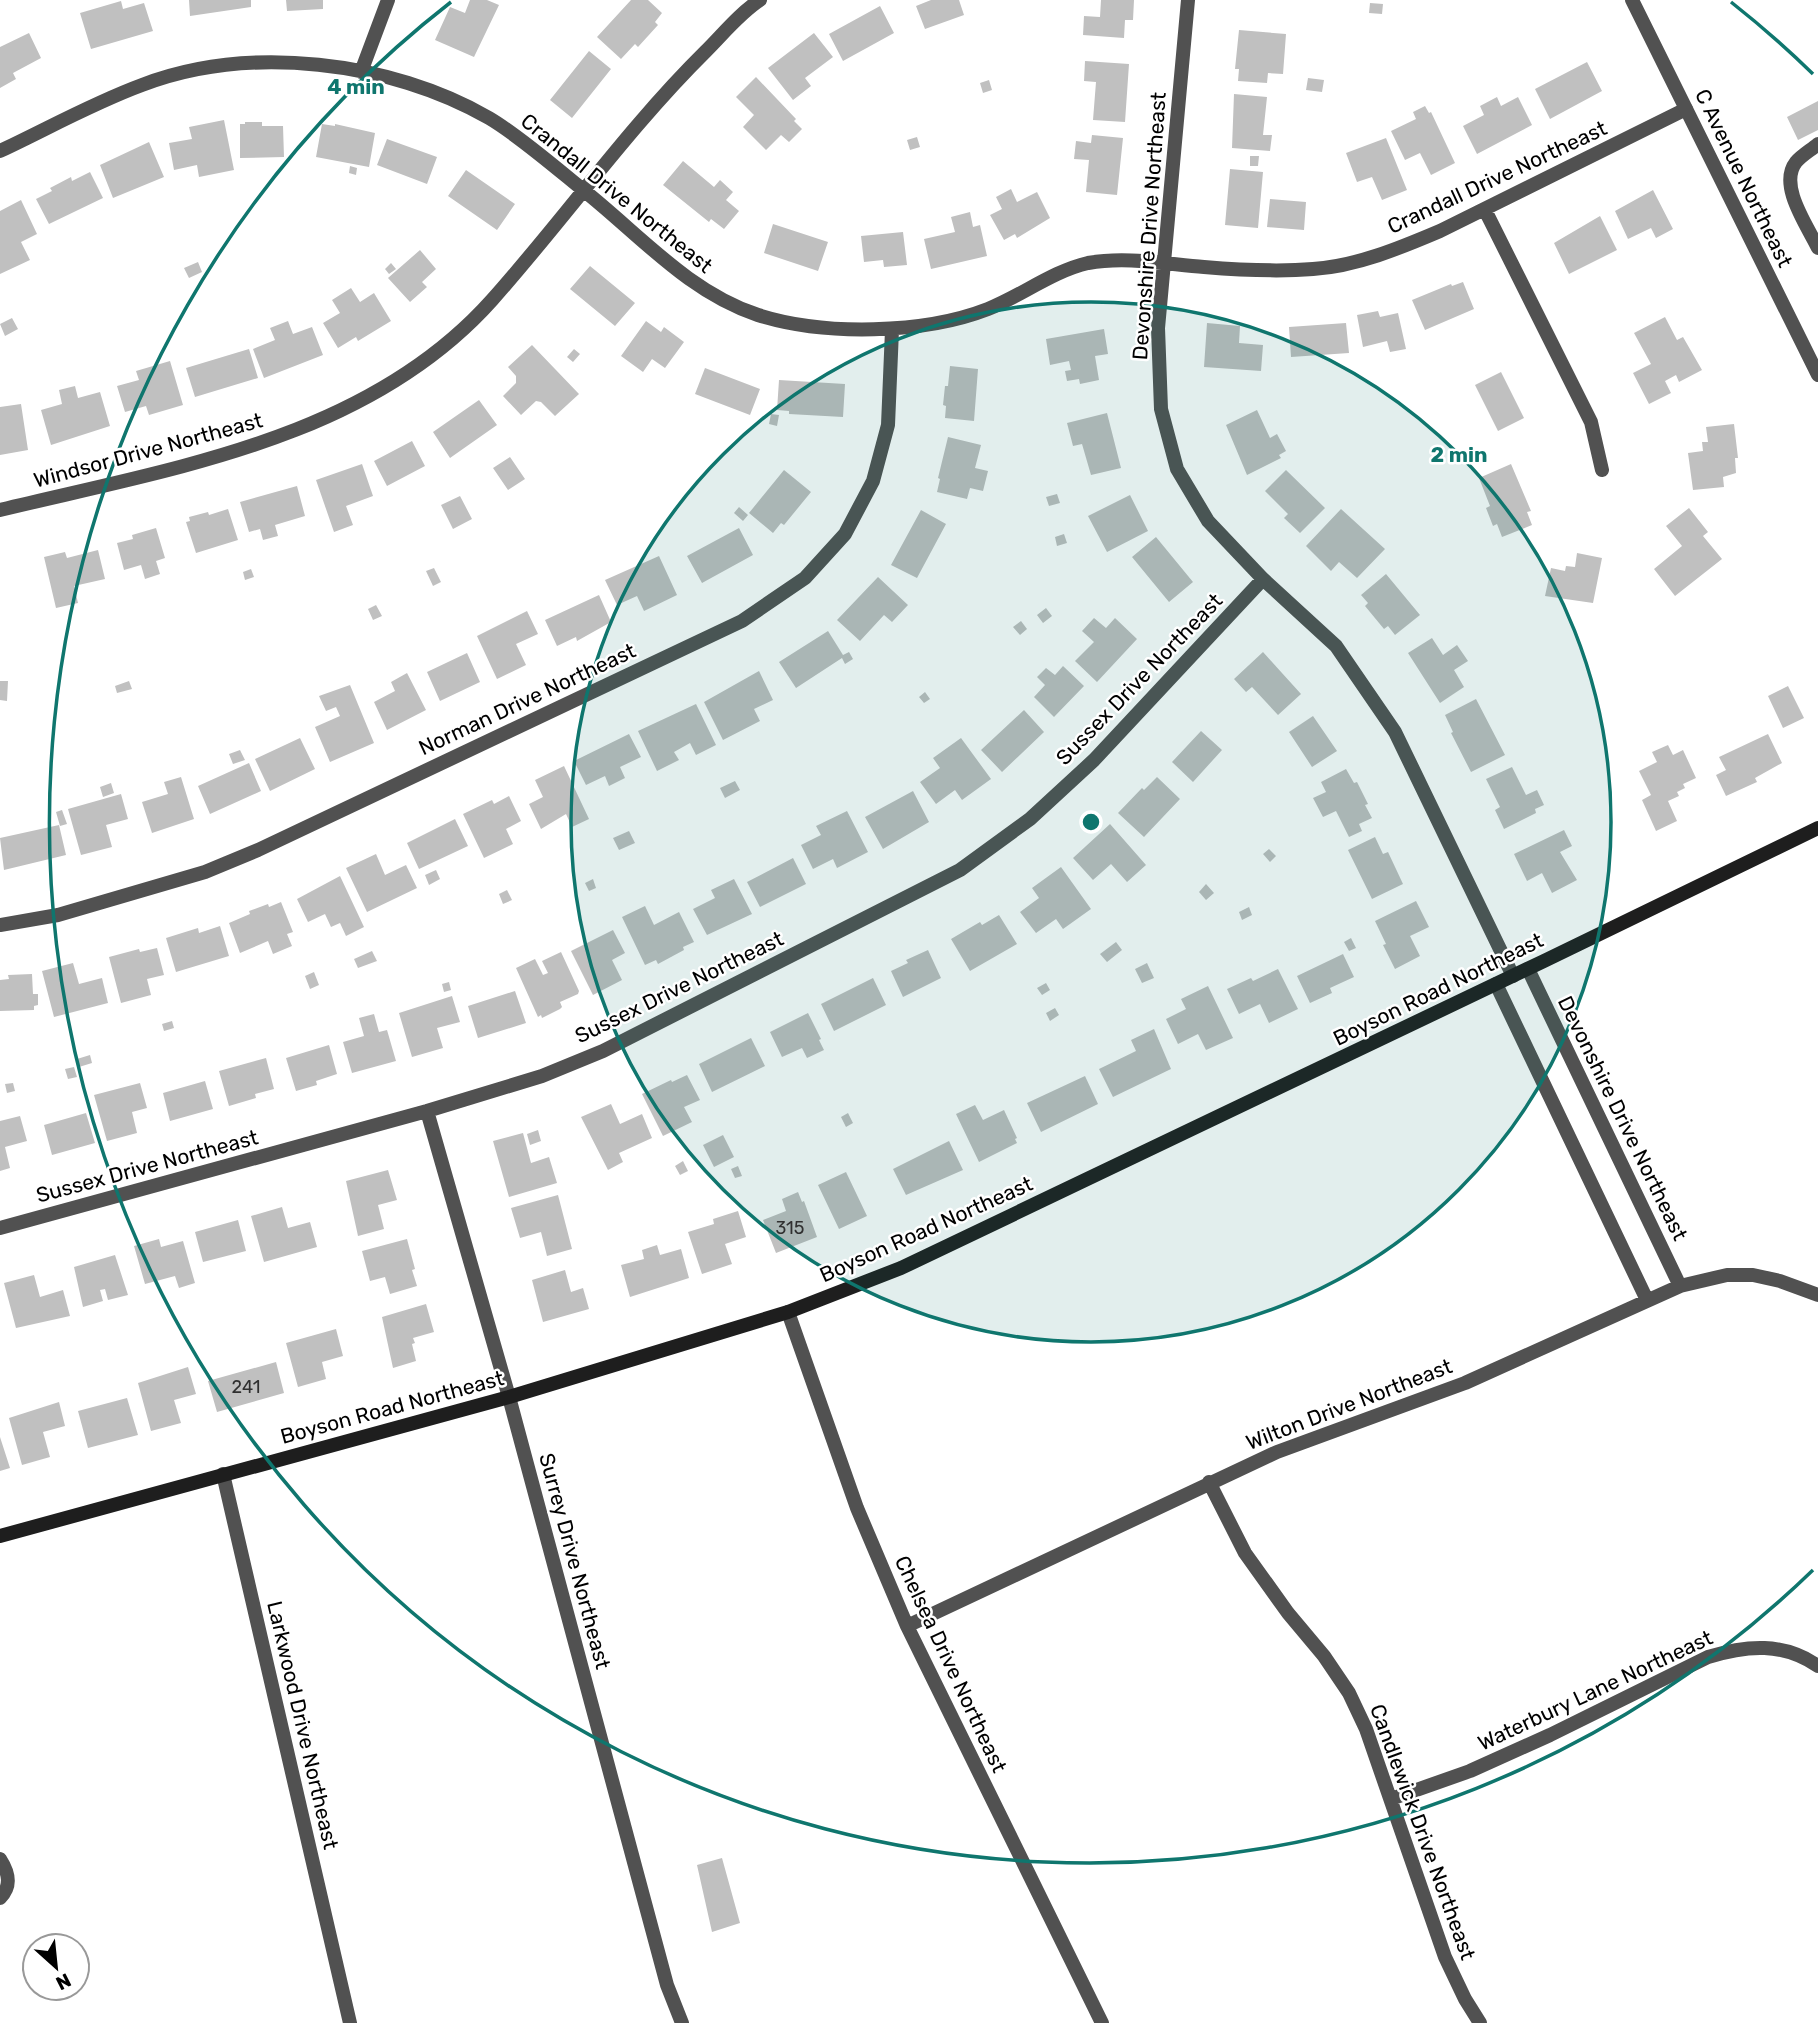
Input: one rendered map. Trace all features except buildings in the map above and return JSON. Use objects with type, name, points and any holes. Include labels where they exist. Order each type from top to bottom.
[{"type":"main road","name":"Boyson Road Northeast","points":[[0,1536],[509,1397],[788,1312],[901,1268],[1818,828]]},
{"type":"street","points":[[361,72],[387,0]]},
{"type":"street","name":"Windsor Drive Northeast","points":[[0,510],[202,461],[277,438],[366,400],[436,354],[491,301],[670,86],[760,0]]},
{"type":"street","name":"Devonshire Drive Northeast","points":[[1188,0],[1158,328],[1161,409],[1177,469],[1208,521],[1263,579],[1336,646],[1395,732],[1513,976]]},
{"type":"street","name":"C Avenue Northeast","points":[[1632,0],[1818,376]]},
{"type":"street","name":"Crandall Drive Northeast","points":[[0,151],[143,84],[211,67],[278,61],[361,72],[452,99],[492,120],[583,190],[696,286],[725,302],[793,324],[892,330],[955,320],[991,308],[1085,264],[1115,260],[1271,271],[1317,269],[1361,260],[1402,247],[1485,210],[1686,109]]},
{"type":"street","points":[[1818,144],[1797,161],[1790,174],[1789,188],[1818,248]]},
{"type":"street","points":[[1485,210],[1591,422],[1602,470]]},
{"type":"street","name":"Norman Drive Northeast","points":[[0,925],[58,915],[205,872],[271,844],[742,621],[805,578],[845,534],[873,481],[888,425],[892,330]]},
{"type":"street","name":"Sussex Drive Northeast","points":[[0,1228],[427,1111],[542,1076],[603,1051],[960,870],[1031,819],[1094,760],[1263,579]]},
{"type":"street","name":"Devonshire Drive Northeast","points":[[1528,969],[1680,1286]]},
{"type":"street","points":[[1496,984],[1647,1300]]},
{"type":"street","name":"Surrey Drive Northeast","points":[[427,1111],[509,1397],[667,1985],[682,2023]]},
{"type":"street","name":"Wilton Drive Northeast","points":[[906,1626],[1277,1452],[1465,1383],[1680,1286],[1727,1275],[1753,1275],[1780,1281],[1818,1296]]},
{"type":"street","name":"Chelsea Drive Northeast","points":[[788,1312],[857,1508],[906,1626],[1102,2023]]},
{"type":"street","name":"Larkwood Drive Northeast","points":[[223,1474],[350,2023]]},
{"type":"street","name":"Candlewick Drive Northeast","points":[[1209,1482],[1245,1553],[1349,1693],[1366,1729],[1445,1957],[1480,2023]]},
{"type":"street","name":"Waterbury Lane Northeast","points":[[1391,1799],[1470,1772],[1708,1657],[1737,1648],[1787,1650],[1818,1667]]},
{"type":"street","points":[[0,1859],[9,1882],[6,1892],[0,1898]]}]
